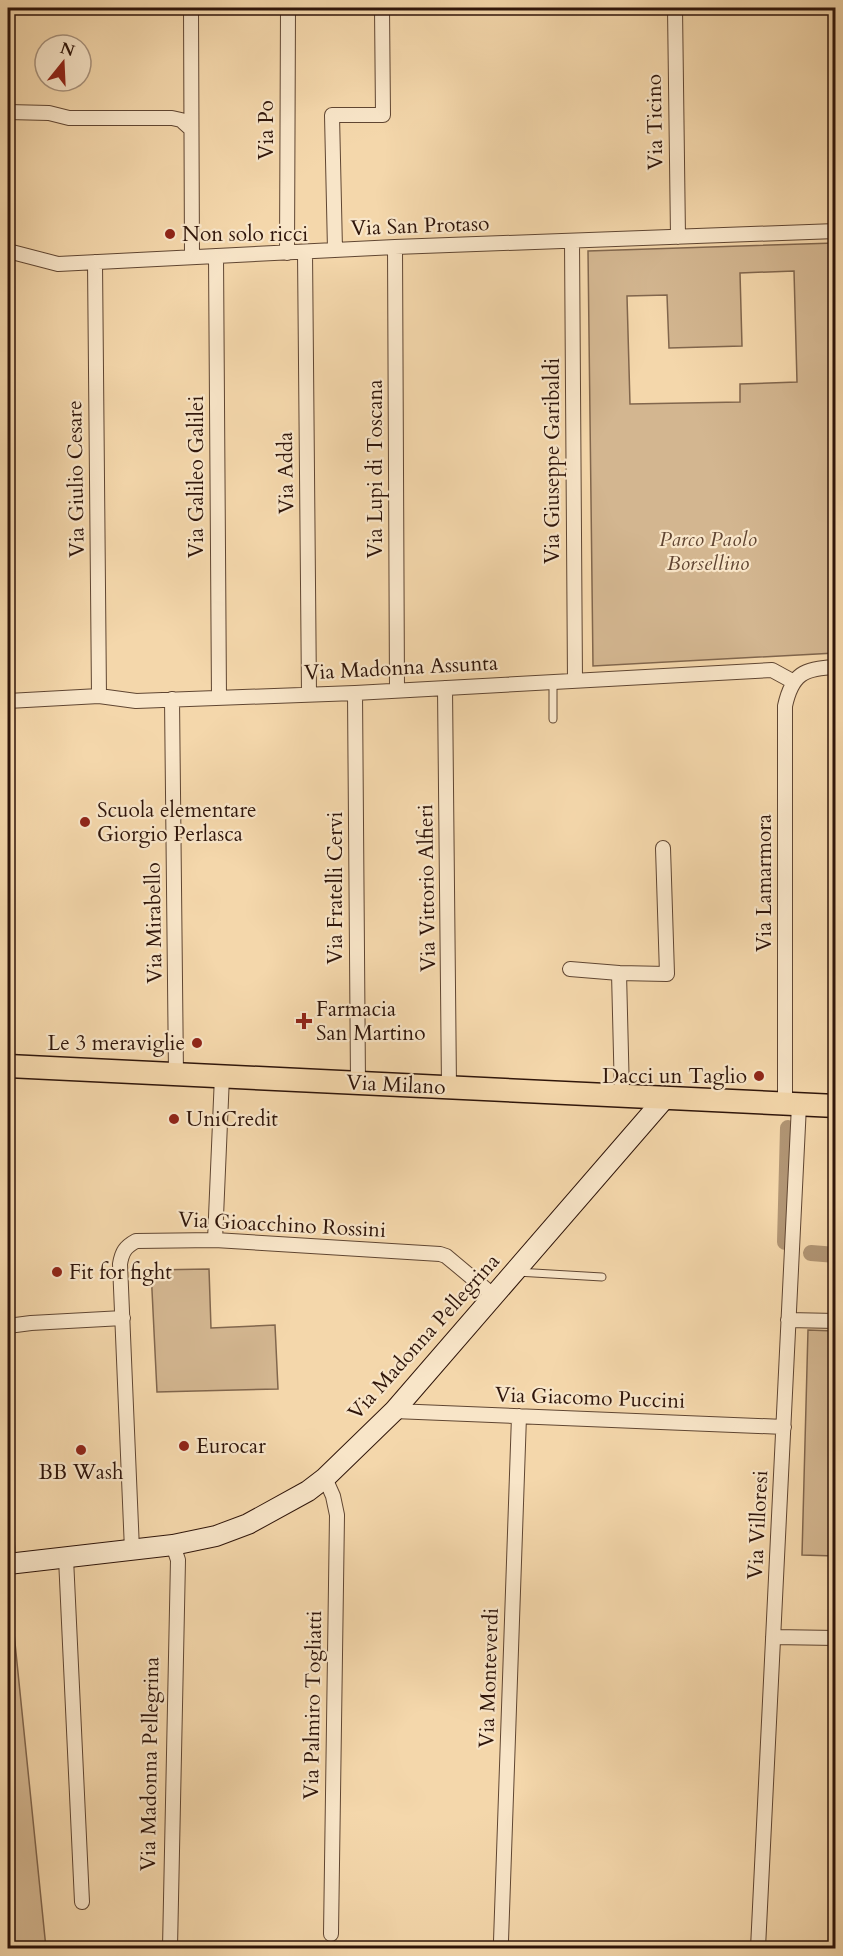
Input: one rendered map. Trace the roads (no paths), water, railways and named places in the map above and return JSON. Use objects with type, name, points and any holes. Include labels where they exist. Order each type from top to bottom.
[{"type":"main road","name":"Via Milano","points":[[8,1066],[836,1106]]},
{"type":"street","points":[[191,8],[192,257]]},
{"type":"street","name":"Via Po","points":[[287,253],[288,8]]},
{"type":"street","points":[[335,250],[332,115],[383,114],[382,8]]},
{"type":"street","name":"Via Ticino","points":[[675,8],[678,237]]},
{"type":"street","points":[[8,112],[49,112],[69,118],[172,118],[181,120],[191,129]]},
{"type":"street","name":"Via San Protaso","points":[[8,251],[58,264],[395,247],[836,231]]},
{"type":"street","name":"Via Giuseppe Garibaldi","points":[[572,241],[575,681]]},
{"type":"street","name":"Via Lupi di Toscana","points":[[395,247],[397,690]]},
{"type":"street","name":"Via Adda","points":[[305,252],[309,694]]},
{"type":"street","name":"Via Galileo Galilei","points":[[216,256],[219,698]]},
{"type":"street","name":"Via Giulio Cesare","points":[[95,262],[99,696]]},
{"type":"street","points":[[794,681],[807,670],[836,666]]},
{"type":"street","name":"Via Madonna Assunta","points":[[8,701],[99,696],[136,701],[355,693],[772,670],[794,681]]},
{"type":"street","name":"Via Lamarmora","points":[[792,1104],[785,706],[794,681]]},
{"type":"street","name":"Via Vittorio Alfieri","points":[[445,688],[449,1088]]},
{"type":"street","name":"Via Fratelli Cervi","points":[[355,693],[358,1083]]},
{"type":"street","name":"Via Mirabello","points":[[172,699],[176,1074]]},
{"type":"street","points":[[570,969],[667,974],[663,848]]},
{"type":"street","points":[[619,973],[622,1095]]},
{"type":"street","points":[[215,1240],[222,1076]]},
{"type":"street","name":"Via Madonna Pellegrina","points":[[8,1564],[174,1545],[216,1536],[248,1524],[280,1508],[325,1478],[394,1411],[665,1098]]},
{"type":"street","name":"Via Villoresi","points":[[758,1948],[784,1427],[792,1104]]},
{"type":"street","name":"Via Gioacchino Rossini","points":[[132,1550],[123,1318],[122,1255],[124,1249],[136,1241],[215,1240],[440,1254],[446,1256],[494,1296]]},
{"type":"street","points":[[8,1326],[123,1318]]},
{"type":"street","points":[[788,1320],[836,1321]]},
{"type":"street","name":"Via Giacomo Puccini","points":[[394,1411],[784,1427]]},
{"type":"street","name":"Via Monteverdi","points":[[501,1941],[519,1416]]},
{"type":"street","name":"Via Palmiro Togliatti","points":[[325,1478],[333,1496],[337,1515],[331,1934]]},
{"type":"street","name":"Via Madonna Pellegrina","points":[[170,1948],[178,1560],[174,1545]]},
{"type":"street","points":[[66,1558],[82,1902]]},
{"type":"street","points":[[773,1637],[836,1638]]},
{"type":"lane","points":[[553,682],[553,719]]},
{"type":"lane","points":[[515,1272],[602,1277]]},
{"type":"waterway","points":[[785,1242],[788,1128]]},
{"type":"waterway","points":[[811,1253],[836,1255]]},
{"type":"place","name":"Non solo ricci","points":[[170,234]]},
{"type":"place","name":"Scuola elementare Giorgio Perlasca","points":[[85,822]]},
{"type":"place","name":"Farmacia San Martino","points":[[304,1021]]},
{"type":"place","name":"Le 3 meraviglie","points":[[197,1043]]},
{"type":"place","name":"Dacci un Taglio","points":[[759,1076]]},
{"type":"place","name":"UniCredit","points":[[174,1119]]},
{"type":"place","name":"Fit for fight","points":[[57,1272]]},
{"type":"place","name":"Eurocar","points":[[184,1446]]},
{"type":"place","name":"BB Wash","points":[[81,1450]]},
{"type":"park label","name":"Parco Paolo Borsellino","points":[[708,551]]}]
